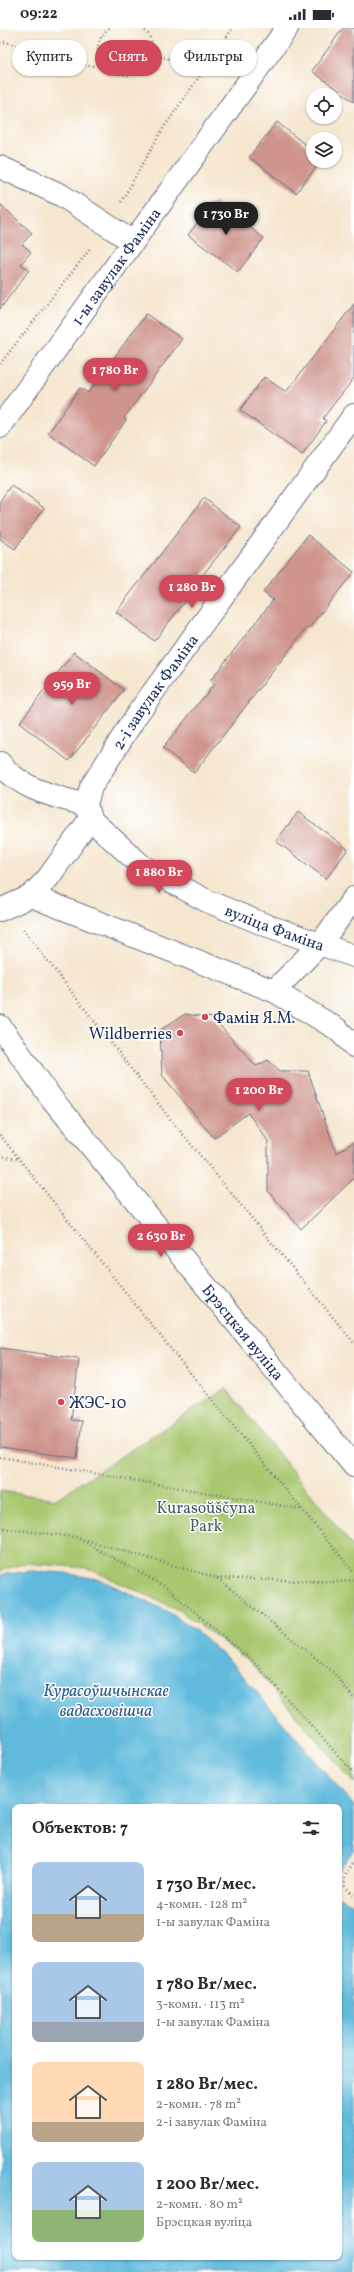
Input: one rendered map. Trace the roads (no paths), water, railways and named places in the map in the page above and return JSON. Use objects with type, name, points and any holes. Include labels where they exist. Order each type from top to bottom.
[{"type":"street","name":"1-ы завулак Фаміна","points":[[0,427],[287,28]]},
{"type":"street","points":[[0,167],[61,195],[133,242]]},
{"type":"street","name":"2-і завулак Фаміна","points":[[88,812],[91,787],[138,713],[354,415]]},
{"type":"street","points":[[0,763],[10,776],[43,794],[88,812],[48,878],[32,896],[3,908]]},
{"type":"street","name":"вуліца Фаміна","points":[[88,812],[142,866],[207,900],[263,924],[354,956]]},
{"type":"street","points":[[32,896],[274,991],[337,1029],[354,1046]]},
{"type":"street","points":[[274,991],[320,944],[354,898]]},
{"type":"street","name":"Брэсцкая вуліца","points":[[0,1026],[52,1099],[354,1466]]},
{"type":"water","name":"Курасоўшчынскае вадасховішча","points":[[32,1571],[65,1573],[101,1580],[167,1611],[199,1633],[231,1662],[354,1806],[354,1849],[342,1867],[342,1804],[12,1804],[12,2260],[342,2260],[342,1898],[354,1904],[354,2272],[0,2272],[0,1575]]},
{"type":"place","name":"Фамін Я.М.","points":[[205,1017]]},
{"type":"place","name":"Wildberries","points":[[180,1033]]},
{"type":"place","name":"ЖЭС-10","points":[[61,1402]]},
{"type":"park label","name":"Kurasoŭščyna Park","points":[[206,1516]]}]
